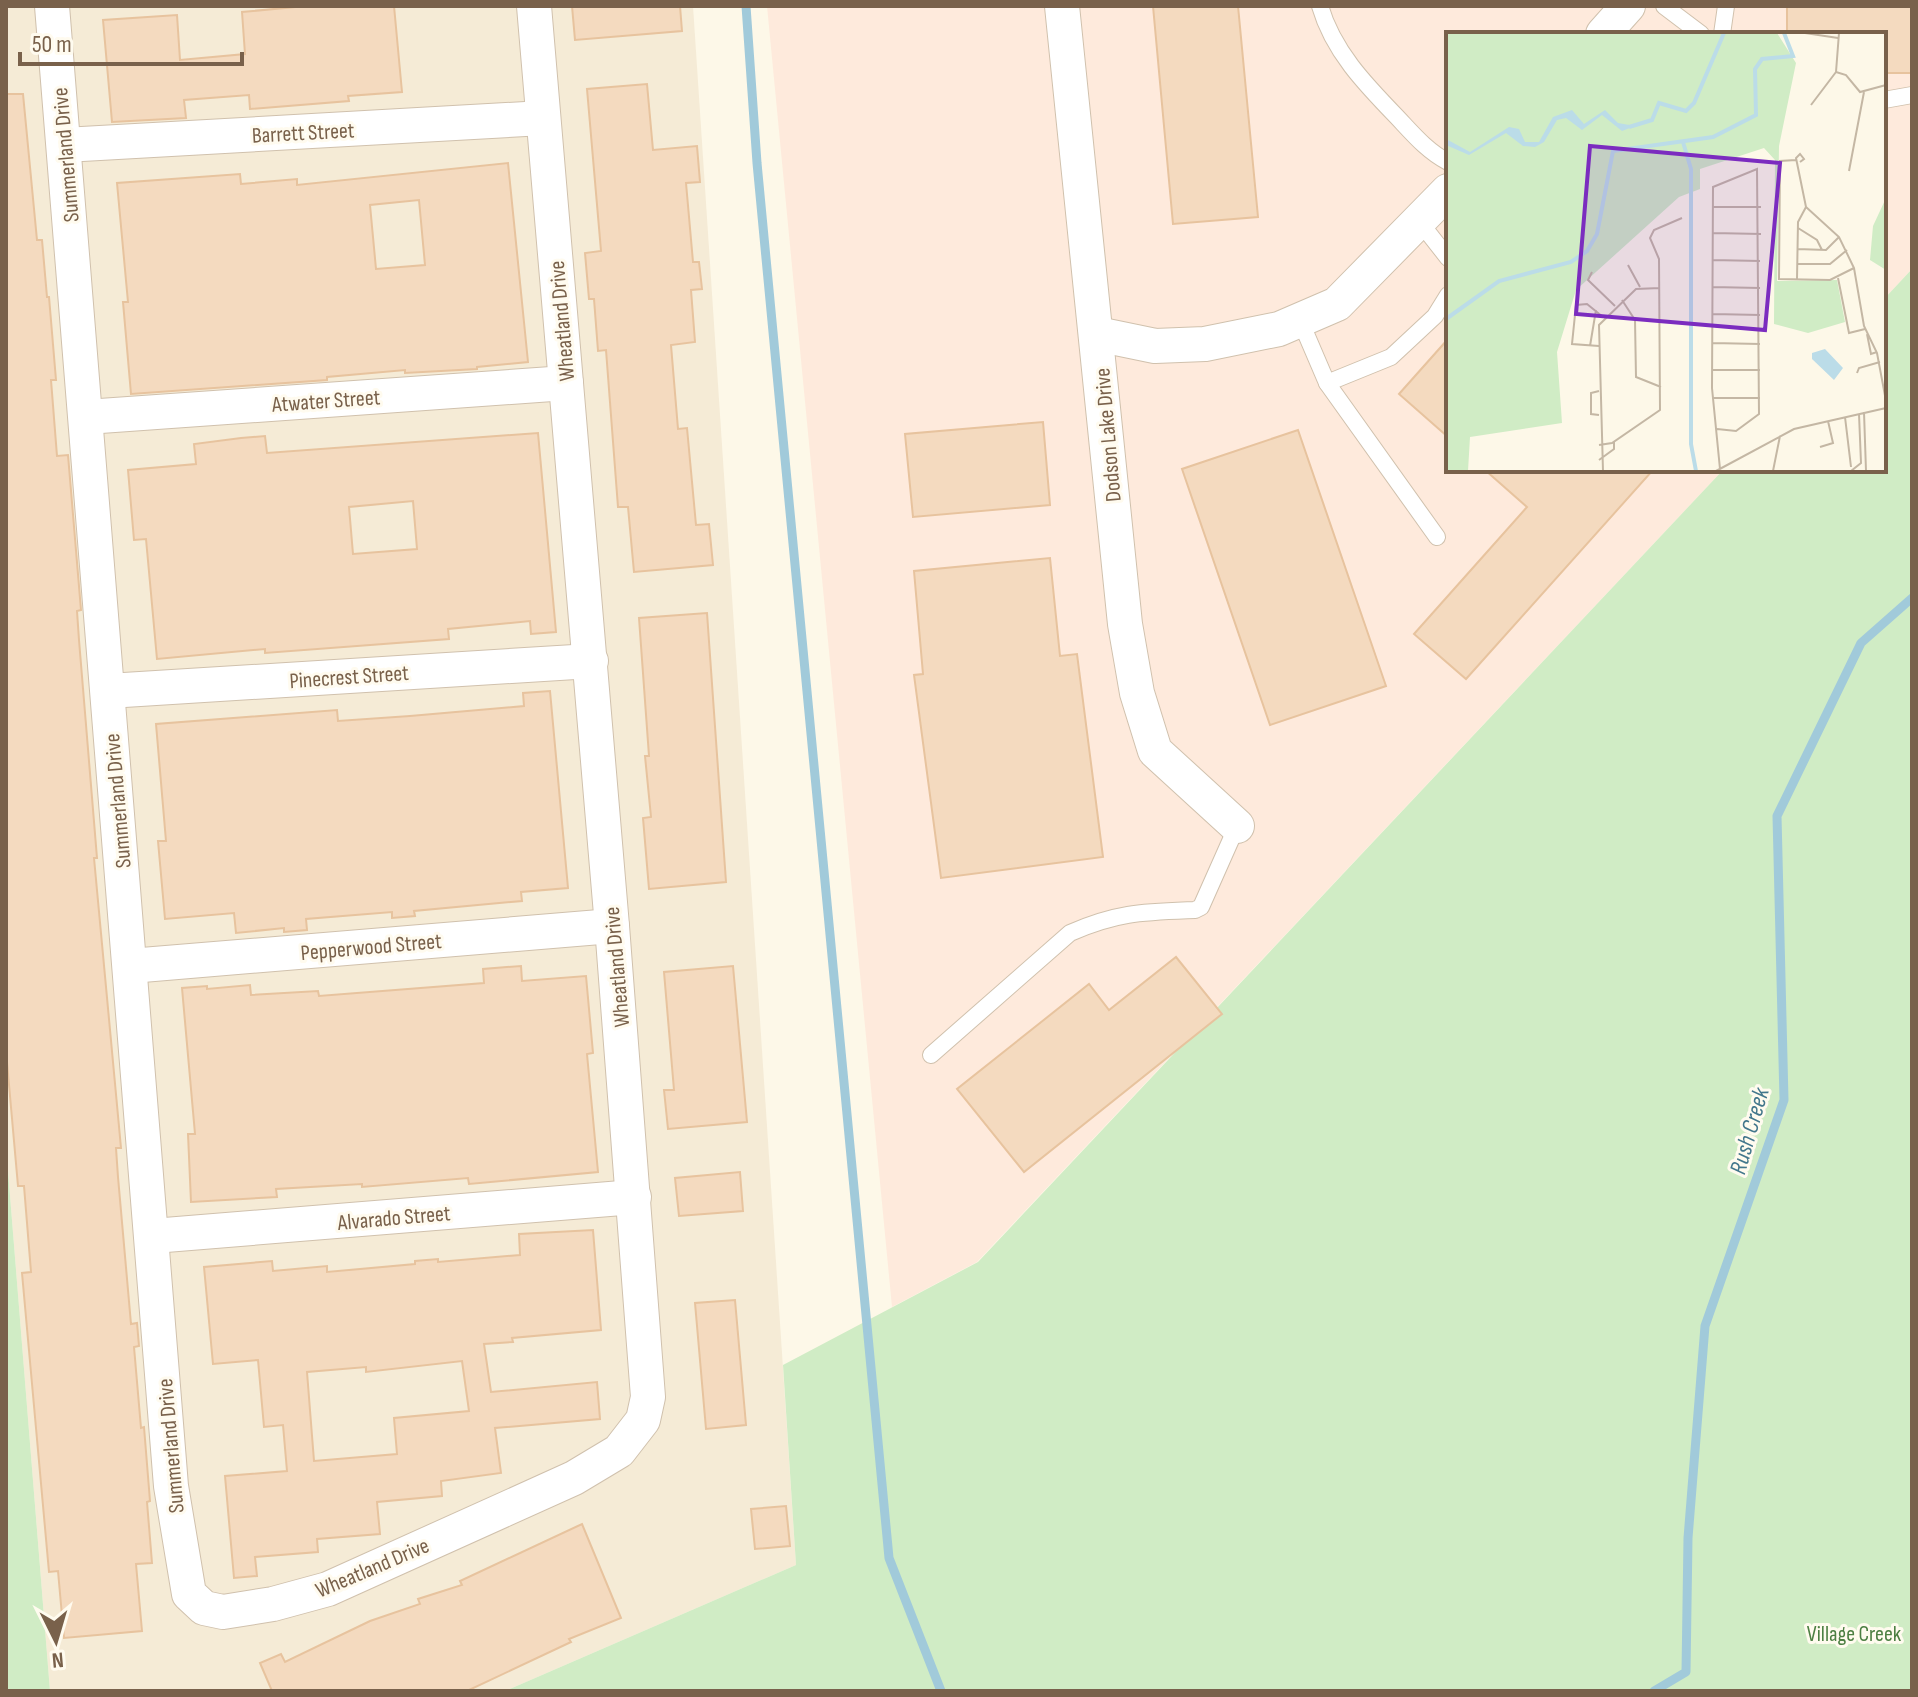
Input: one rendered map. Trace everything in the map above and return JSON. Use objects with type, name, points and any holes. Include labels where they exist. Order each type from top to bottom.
[{"type":"street","name":"Summerland Drive","points":[[52,6],[171,1486],[189,1594]]},
{"type":"street","name":"Wheatland Drive","points":[[189,1594],[204,1608],[223,1612],[273,1604],[328,1589],[574,1478],[619,1451],[643,1420],[648,1397],[591,661],[534,6]]},
{"type":"street","name":"Dodson Lake Drive","points":[[1062,6],[1125,624],[1137,693],[1155,751],[1237,826]]},
{"type":"street","points":[[1605,32],[1628,6]]},
{"type":"street","name":"Barrett Street","points":[[64,145],[543,118]]},
{"type":"street","points":[[1097,334],[1155,346],[1205,344],[1279,329],[1337,304],[1446,193]]},
{"type":"street","name":"Atwater Street","points":[[86,417],[566,383]]},
{"type":"street","name":"Pinecrest Street","points":[[108,691],[591,661]]},
{"type":"street","name":"Pepperwood Street","points":[[130,966],[612,926]]},
{"type":"street","name":"Alvarado Street","points":[[153,1236],[634,1197]]},
{"type":"lane","points":[[1320,6],[1325,23],[1343,56],[1431,153],[1446,161]]},
{"type":"lane","points":[[1664,6],[1698,32]]},
{"type":"lane","points":[[1722,32],[1726,6]]},
{"type":"lane","points":[[1886,100],[1912,95]]},
{"type":"lane","points":[[1419,221],[1446,255]]},
{"type":"lane","points":[[1327,383],[1391,357],[1435,316],[1446,298]]},
{"type":"lane","points":[[1300,320],[1327,383],[1437,537]]},
{"type":"lane","points":[[931,1055],[1070,933],[1127,913],[1195,910],[1201,907],[1237,826]]},
{"type":"shaded area","points":[[6,6],[693,6],[796,1565],[505,1691],[50,1691],[6,1146]]},
{"type":"shaded area","points":[[767,6],[1912,6],[1912,269],[1886,297],[1886,32],[1446,32],[1446,472],[1721,472],[977,1262],[892,1307]]},
{"type":"green space","name":"Village Creek","points":[[1912,269],[1912,1691],[505,1691],[796,1565],[783,1365],[978,1262],[1721,472],[1886,472],[1886,297]]},
{"type":"green space","points":[[6,1146],[50,1691],[6,1691]]},
{"type":"building","points":[[306,6],[394,6],[402,92],[348,96],[349,101],[250,109],[249,95],[184,100],[186,118],[112,122],[103,20],[177,15],[180,60],[245,54],[242,12]]},
{"type":"building","points":[[572,6],[680,6],[682,31],[575,40]]},
{"type":"building","points":[[1153,6],[1238,6],[1258,217],[1173,224]]},
{"type":"building","points":[[1787,6],[1912,6],[1911,73],[1886,73],[1886,32],[1787,32]]},
{"type":"building","points":[[647,84],[653,150],[697,146],[700,182],[686,183],[693,262],[699,262],[702,289],[691,290],[695,342],[671,345],[678,429],[687,428],[696,525],[709,524],[713,565],[634,572],[628,507],[618,507],[606,350],[598,351],[594,299],[589,299],[585,253],[601,251],[587,89]]},
{"type":"building","points":[[6,94],[23,94],[37,240],[42,240],[49,297],[56,380],[51,380],[57,456],[68,455],[97,858],[94,858],[121,1148],[116,1148],[118,1177],[131,1324],[137,1323],[139,1346],[134,1347],[150,1501],[147,1502],[152,1563],[136,1564],[142,1631],[64,1638],[58,1571],[49,1572],[22,1273],[31,1272],[24,1186],[18,1186],[6,1051]]},
{"type":"building","points":[[508,163],[528,362],[477,369],[405,373],[405,370],[327,377],[327,380],[131,394],[123,302],[128,302],[117,183],[240,174],[241,184],[297,179],[297,185]],"holes":[[[419,200],[425,265],[376,269],[370,205]]]},
{"type":"building","points":[[1446,341],[1446,435],[1399,394]]},
{"type":"building","points":[[1043,422],[1050,505],[913,517],[905,434]]},
{"type":"building","points":[[1298,430],[1386,686],[1270,725],[1182,469]]},
{"type":"building","points":[[538,433],[556,632],[531,634],[530,621],[448,629],[449,639],[265,653],[265,649],[157,659],[146,539],[134,540],[128,470],[196,464],[194,444],[241,438],[265,436],[267,453]],"holes":[[[413,501],[417,549],[353,554],[349,507]]]},
{"type":"building","points":[[1487,472],[1651,472],[1466,679],[1414,634],[1527,507]]},
{"type":"building","points":[[1050,558],[1060,656],[1077,654],[1103,857],[941,878],[914,675],[923,674],[914,571]]},
{"type":"building","points":[[707,613],[726,882],[649,889],[643,818],[651,817],[645,756],[649,756],[639,618]]},
{"type":"building","points":[[550,691],[568,888],[521,892],[522,901],[414,911],[415,916],[392,918],[392,912],[306,919],[307,930],[284,932],[284,928],[236,933],[234,913],[165,919],[158,841],[166,841],[156,724],[337,710],[338,721],[410,716],[524,706],[523,693]]},
{"type":"building","points":[[1176,957],[1222,1014],[1024,1172],[957,1089],[1089,984],[1109,1010]]},
{"type":"building","points":[[521,966],[522,981],[586,976],[593,1053],[587,1054],[598,1172],[469,1184],[468,1178],[362,1187],[362,1184],[276,1189],[277,1197],[191,1202],[188,1134],[195,1134],[182,988],[250,985],[251,995],[318,991],[319,996],[484,983],[483,969]]},
{"type":"building","points":[[733,966],[747,1122],[668,1129],[664,1090],[674,1090],[664,972]]},
{"type":"building","points":[[740,1172],[743,1211],[679,1216],[675,1178]]},
{"type":"building","points":[[593,1230],[601,1330],[512,1338],[513,1342],[484,1344],[491,1392],[597,1382],[600,1419],[495,1428],[501,1473],[441,1481],[442,1496],[377,1502],[380,1534],[317,1539],[318,1552],[255,1557],[257,1576],[234,1578],[225,1476],[287,1471],[283,1425],[264,1427],[258,1360],[213,1364],[204,1267],[272,1261],[273,1271],[327,1266],[327,1272],[415,1264],[415,1261],[520,1255],[519,1234]],"holes":[[[462,1361],[469,1411],[394,1418],[397,1454],[314,1461],[307,1372],[366,1367],[366,1372]]]},
{"type":"building","points":[[735,1300],[746,1425],[706,1429],[695,1303]]},
{"type":"building","points":[[786,1506],[790,1546],[755,1549],[751,1509]]},
{"type":"building","points":[[582,1524],[621,1618],[569,1639],[571,1642],[467,1691],[272,1691],[260,1663],[281,1654],[285,1662],[370,1621],[420,1604],[418,1599],[462,1585],[460,1581]]},
{"type":"waterway","points":[[746,6],[757,163],[889,1558],[941,1691]]},
{"type":"waterway","name":"Rush Creek","points":[[1654,1691],[1686,1672],[1688,1538],[1705,1326],[1784,1100],[1777,816],[1861,643],[1912,598]]}]
